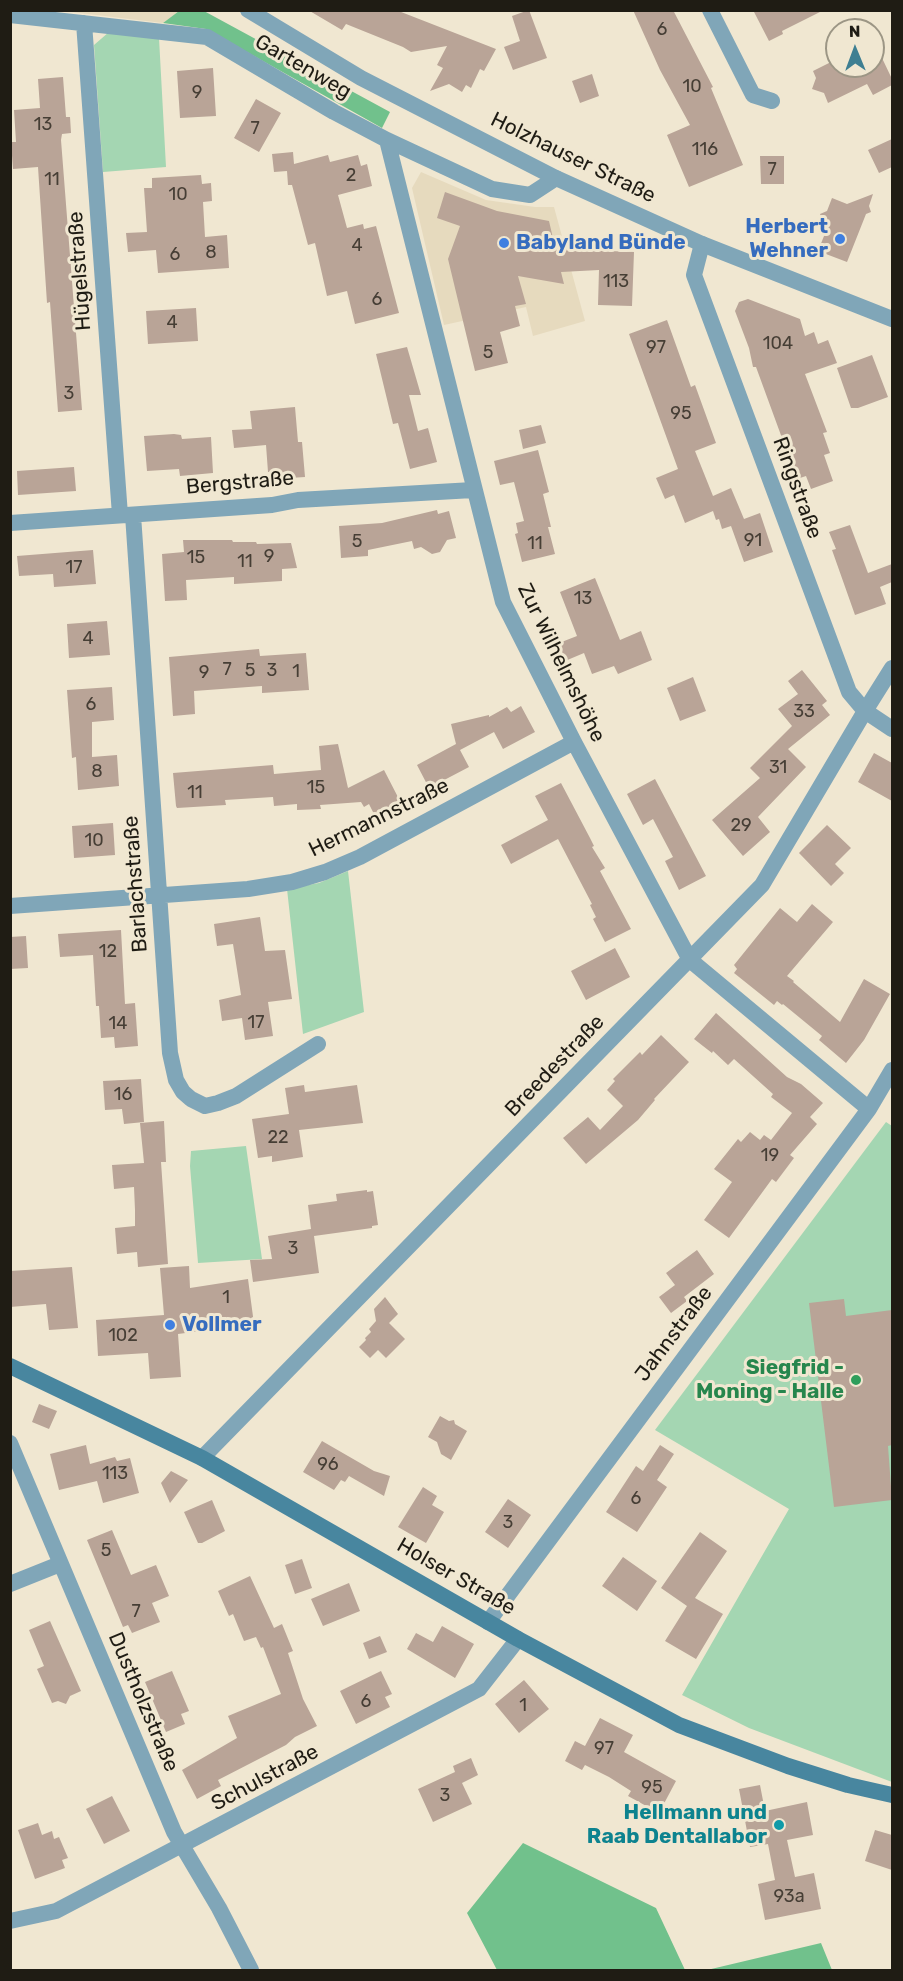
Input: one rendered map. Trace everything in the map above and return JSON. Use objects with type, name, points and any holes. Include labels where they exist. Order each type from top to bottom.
[{"type":"main road","name":"Holser Straße","points":[[12,1371],[202,1458],[518,1639],[679,1725],[788,1766],[849,1785],[892,1795]]},
{"type":"street","name":"Holzhauser Straße","points":[[248,10],[361,78],[556,178],[702,244],[892,319]]},
{"type":"street","points":[[710,10],[753,95],[772,101]]},
{"type":"street","name":"Gartenweg","points":[[10,15],[207,37],[334,112],[387,140],[492,189],[531,195],[556,178]]},
{"type":"street","name":"Hügelstraße","points":[[84,23],[126,515]]},
{"type":"street","name":"Zur Wilhelmshöhe","points":[[387,140],[502,602],[690,960],[869,1109]]},
{"type":"street","name":"Ringstraße","points":[[702,244],[694,275],[849,692],[865,711],[892,729]]},
{"type":"street","name":"Bergstraße","points":[[10,523],[273,505],[298,500],[473,490]]},
{"type":"street","name":"Barlachstraße","points":[[126,515],[170,1053],[176,1080],[183,1092],[191,1099],[205,1106],[218,1103],[236,1096],[318,1044]]},
{"type":"street","name":"Breedestraße","points":[[202,1458],[762,885],[892,668]]},
{"type":"street","name":"Hermannstraße","points":[[10,906],[248,889],[292,882],[325,872],[360,857],[574,742]]},
{"type":"street","name":"Jahnstraße","points":[[488,1622],[869,1109],[892,1070]]},
{"type":"street","name":"Dustholzstraße","points":[[10,1443],[174,1832],[219,1908],[251,1971]]},
{"type":"street","points":[[10,1584],[60,1564]]},
{"type":"street","name":"Schulstraße","points":[[10,1922],[56,1911],[183,1847],[479,1689],[518,1639]]},
{"type":"shaded area","points":[[63,11],[179,11],[163,23]]},
{"type":"shaded area","points":[[421,172],[486,200],[535,207],[554,207],[585,321],[533,336],[526,307],[444,325],[412,188]]},
{"type":"green space","points":[[179,11],[204,11],[390,112],[382,128],[206,29],[163,23]]},
{"type":"green space","points":[[109,32],[159,38],[166,167],[103,172],[94,45]]},
{"type":"green space","points":[[348,871],[364,1012],[303,1034],[287,889],[319,883]]},
{"type":"green space","points":[[886,1122],[892,1126],[892,1782],[749,1728],[682,1695],[789,1509],[655,1430]]},
{"type":"green space","points":[[246,1146],[262,1259],[198,1263],[190,1166],[191,1151]]},
{"type":"green space","points":[[523,1843],[656,1908],[685,1970],[497,1970],[467,1913]]},
{"type":"green space","points":[[821,1943],[832,1970],[707,1970]]},
{"type":"building","points":[[308,10],[396,10],[496,49],[484,71],[480,69],[471,88],[466,85],[462,92],[449,84],[430,91],[443,68],[437,65],[447,46],[411,52],[346,24],[342,30]]},
{"type":"building","points":[[529,10],[547,58],[513,70],[504,47],[520,41],[512,16]]},
{"type":"building","points":[[633,10],[673,10],[713,87],[711,88],[743,165],[689,187],[667,135],[690,125],[660,70]]},
{"type":"building","points":[[753,10],[824,10],[782,31],[783,34],[769,41]]},
{"type":"building","points":[[885,64],[892,79],[892,85],[873,95],[867,84],[828,103],[824,93],[812,89],[816,78],[813,71],[825,65],[825,78],[885,78]]},
{"type":"building","points":[[213,68],[216,116],[180,118],[177,71]]},
{"type":"building","points":[[592,74],[599,96],[580,103],[572,81]]},
{"type":"building","points":[[63,77],[66,117],[70,117],[71,133],[62,134],[61,140],[82,410],[58,412],[50,302],[47,303],[38,167],[13,169],[11,142],[16,142],[14,110],[40,108],[38,79]]},
{"type":"building","points":[[256,99],[281,113],[259,152],[234,138]]},
{"type":"building","points":[[892,139],[892,167],[879,173],[868,150]]},
{"type":"building","points":[[293,152],[294,164],[328,155],[330,162],[358,155],[361,166],[367,164],[372,186],[338,195],[347,228],[363,224],[364,229],[376,226],[399,313],[355,324],[347,291],[327,296],[315,243],[308,245],[292,185],[288,185],[287,171],[274,172],[272,154]]},
{"type":"building","points":[[760,156],[784,156],[784,184],[761,184]]},
{"type":"building","points":[[201,175],[202,184],[211,183],[212,201],[203,202],[205,237],[227,235],[229,268],[158,273],[156,250],[128,252],[126,233],[147,232],[144,188],[152,188],[152,178]]},
{"type":"building","name":"Babyland Bünde","points":[[445,192],[497,211],[549,221],[555,247],[584,244],[584,250],[634,252],[632,306],[598,305],[599,270],[561,272],[564,284],[518,276],[526,304],[515,306],[520,326],[500,332],[508,363],[475,371],[448,259],[460,226],[437,218]]},
{"type":"building","points":[[873,194],[869,206],[871,212],[866,214],[847,262],[818,251],[828,226],[825,227],[820,214],[827,211],[832,198],[847,204]]},
{"type":"building","points":[[748,299],[800,319],[805,336],[814,332],[818,344],[828,340],[837,363],[805,374],[827,432],[823,433],[830,453],[824,455],[833,481],[811,489],[806,476],[797,479],[756,367],[753,367],[749,348],[735,311],[739,302]]},
{"type":"building","points":[[196,308],[198,341],[148,344],[146,311]]},
{"type":"building","points":[[667,320],[691,387],[695,385],[716,443],[695,451],[713,496],[731,488],[744,519],[760,513],[773,552],[744,562],[731,526],[722,529],[713,511],[685,523],[674,495],[665,499],[656,478],[678,469],[629,334]]},
{"type":"building","points":[[407,347],[421,395],[409,395],[418,431],[428,428],[437,462],[410,469],[398,423],[393,424],[376,354]]},
{"type":"building","points":[[872,355],[888,397],[858,408],[851,408],[837,368]]},
{"type":"building","points":[[295,407],[298,442],[302,442],[305,477],[274,479],[274,472],[268,472],[266,445],[234,448],[232,430],[252,429],[250,411]]},
{"type":"building","points":[[541,425],[546,443],[523,449],[519,430]]},
{"type":"building","points":[[181,435],[182,439],[211,437],[213,473],[180,476],[179,469],[147,471],[144,436]]},
{"type":"building","points":[[538,450],[549,492],[543,494],[555,554],[522,562],[515,534],[518,533],[516,523],[524,521],[514,482],[500,485],[494,461]]},
{"type":"building","points":[[74,467],[76,491],[18,495],[17,471]]},
{"type":"building","points":[[437,510],[438,514],[449,511],[456,538],[447,540],[440,552],[432,554],[421,547],[414,549],[412,541],[368,550],[368,556],[341,558],[339,526],[382,523]]},
{"type":"building","points":[[850,525],[868,573],[892,564],[892,582],[880,587],[886,604],[855,615],[832,550],[836,549],[829,532]]},
{"type":"building","points":[[183,540],[232,540],[233,542],[256,542],[257,544],[291,543],[297,568],[282,569],[282,581],[234,584],[234,577],[186,580],[187,600],[165,601],[162,554],[184,552]]},
{"type":"building","points":[[93,550],[96,584],[54,587],[53,574],[19,576],[17,556]]},
{"type":"building","points":[[595,578],[620,640],[641,631],[652,660],[618,674],[614,666],[592,674],[584,653],[565,661],[559,643],[577,636],[560,592]]},
{"type":"building","points":[[107,621],[110,655],[69,658],[67,624]]},
{"type":"building","points":[[259,649],[260,656],[306,653],[309,690],[262,693],[262,686],[194,691],[195,714],[173,716],[169,657]]},
{"type":"building","points":[[802,670],[827,701],[822,705],[830,715],[788,749],[806,767],[758,817],[770,832],[743,856],[712,820],[760,778],[750,768],[792,726],[778,709],[798,694],[788,681]]},
{"type":"building","points":[[693,677],[706,711],[680,721],[667,688]]},
{"type":"building","points":[[112,687],[114,720],[92,722],[92,757],[117,755],[119,786],[78,790],[76,757],[72,758],[67,690]]},
{"type":"building","points":[[521,706],[535,732],[503,749],[494,732],[460,750],[469,767],[429,788],[417,765],[456,744],[451,724],[489,715],[489,717],[507,707],[511,712]]},
{"type":"building","points":[[338,744],[348,788],[384,770],[401,803],[375,816],[369,804],[364,807],[361,802],[320,805],[321,809],[297,810],[297,804],[274,806],[273,797],[225,800],[226,805],[177,808],[176,806],[173,773],[273,765],[274,774],[321,770],[319,746]]},
{"type":"building","points":[[874,753],[892,763],[892,801],[858,782]]},
{"type":"building","points":[[655,779],[706,876],[679,890],[665,861],[673,857],[653,819],[643,825],[627,794]]},
{"type":"building","points":[[561,783],[594,846],[592,847],[605,868],[600,871],[631,929],[605,942],[593,919],[596,917],[590,905],[592,904],[558,839],[511,864],[501,845],[548,820],[535,796]]},
{"type":"building","points":[[113,823],[115,855],[74,858],[72,826]]},
{"type":"building","points":[[827,825],[851,848],[835,864],[844,873],[831,886],[799,853]]},
{"type":"building","points":[[812,904],[833,922],[787,976],[840,1022],[864,979],[890,994],[864,1040],[846,1063],[819,1040],[822,1036],[783,1004],[777,1001],[774,1005],[734,973],[737,969],[734,965],[780,908],[797,922]]},
{"type":"building","points":[[260,917],[265,951],[285,950],[292,999],[268,1002],[273,1036],[245,1040],[242,1018],[222,1021],[219,1000],[241,995],[233,944],[217,946],[214,924]]},
{"type":"building","points":[[121,930],[125,1004],[135,1003],[138,1046],[115,1048],[114,1037],[101,1038],[99,1006],[96,1006],[93,955],[60,957],[58,934]]},
{"type":"building","points":[[26,936],[28,968],[10,969],[10,937]]},
{"type":"building","points":[[615,948],[630,977],[586,1000],[571,971]]},
{"type":"building","points":[[716,1013],[787,1077],[801,1084],[823,1103],[810,1117],[817,1124],[790,1155],[794,1158],[776,1182],[772,1179],[729,1238],[704,1220],[732,1182],[714,1169],[738,1139],[741,1142],[750,1132],[760,1140],[764,1135],[771,1140],[792,1113],[771,1097],[773,1094],[734,1059],[728,1065],[713,1051],[712,1053],[694,1039]]},
{"type":"building","points":[[661,1035],[689,1062],[654,1099],[638,1120],[586,1164],[563,1138],[588,1117],[600,1130],[623,1106],[607,1090],[615,1081],[613,1079],[640,1052],[642,1055]]},
{"type":"building","points":[[141,1079],[144,1122],[124,1124],[122,1109],[105,1110],[103,1081]]},
{"type":"building","points":[[304,1085],[305,1092],[357,1085],[363,1123],[299,1130],[303,1157],[272,1162],[272,1156],[258,1158],[252,1119],[289,1114],[285,1088]]},
{"type":"building","points":[[164,1121],[166,1162],[161,1162],[168,1264],[138,1267],[137,1252],[117,1254],[115,1228],[135,1226],[134,1187],[114,1189],[112,1165],[144,1163],[140,1123]]},
{"type":"building","points":[[367,1190],[367,1192],[373,1191],[378,1225],[372,1228],[314,1236],[319,1273],[253,1282],[250,1260],[272,1259],[268,1236],[311,1229],[308,1205],[337,1201],[336,1194]]},
{"type":"building","points":[[697,1250],[714,1274],[684,1297],[687,1301],[671,1313],[659,1297],[675,1285],[666,1273]]},
{"type":"building","points":[[189,1266],[190,1288],[248,1279],[254,1324],[178,1334],[181,1377],[150,1379],[148,1353],[98,1356],[96,1320],[164,1315],[160,1268]]},
{"type":"building","points":[[72,1267],[78,1328],[49,1330],[46,1304],[10,1307],[10,1271]]},
{"type":"building","points":[[385,1297],[398,1314],[389,1323],[405,1339],[386,1358],[378,1350],[370,1358],[359,1347],[366,1340],[365,1338],[371,1332],[369,1329],[376,1321],[374,1309]]},
{"type":"building","name":"Siegfrid - Moning - Halle","points":[[844,1299],[846,1316],[892,1310],[892,1445],[888,1446],[892,1500],[834,1507],[809,1303]]},
{"type":"building","points":[[39,1404],[57,1411],[49,1429],[32,1422]]},
{"type":"building","points":[[440,1416],[449,1421],[454,1420],[455,1424],[467,1431],[451,1460],[441,1454],[437,1442],[428,1437]]},
{"type":"building","points":[[322,1441],[374,1471],[390,1476],[384,1496],[349,1476],[345,1482],[341,1480],[334,1490],[303,1472]]},
{"type":"building","points":[[86,1445],[90,1464],[115,1457],[117,1461],[130,1458],[139,1493],[103,1503],[97,1481],[59,1490],[50,1454]]},
{"type":"building","points":[[660,1445],[674,1454],[657,1480],[667,1487],[637,1532],[606,1512],[636,1466],[643,1471]]},
{"type":"building","points":[[171,1471],[188,1480],[170,1503],[161,1483]]},
{"type":"building","points":[[423,1487],[437,1496],[432,1505],[444,1512],[426,1543],[398,1527]]},
{"type":"building","points":[[508,1499],[531,1515],[508,1548],[485,1532]]},
{"type":"building","points":[[212,1500],[225,1531],[198,1543],[184,1512]]},
{"type":"building","points":[[112,1530],[131,1575],[156,1565],[169,1596],[152,1603],[160,1622],[132,1633],[128,1625],[123,1627],[87,1540]]},
{"type":"building","points":[[700,1532],[727,1551],[695,1598],[723,1614],[696,1659],[665,1641],[687,1606],[661,1588]]},
{"type":"building","points":[[623,1557],[657,1581],[637,1611],[602,1586]]},
{"type":"building","points":[[302,1559],[312,1588],[295,1594],[285,1565]]},
{"type":"building","points":[[250,1576],[274,1628],[282,1624],[293,1651],[288,1653],[303,1699],[317,1726],[295,1737],[286,1745],[218,1780],[221,1786],[197,1799],[182,1770],[237,1738],[228,1716],[281,1694],[263,1647],[261,1648],[256,1637],[244,1641],[233,1614],[229,1616],[218,1591]]},
{"type":"building","points":[[349,1583],[360,1611],[323,1626],[311,1599]]},
{"type":"building","points":[[50,1621],[81,1691],[70,1696],[66,1704],[58,1701],[52,1703],[37,1669],[44,1666],[29,1630]]},
{"type":"building","points":[[442,1626],[474,1644],[455,1678],[407,1649],[416,1633],[433,1642]]},
{"type":"building","points":[[380,1636],[387,1652],[369,1659],[363,1643]]},
{"type":"building","points":[[172,1671],[189,1711],[181,1714],[185,1724],[166,1732],[145,1682]]},
{"type":"building","points":[[381,1671],[392,1694],[385,1697],[390,1707],[356,1724],[340,1691]]},
{"type":"building","points":[[524,1680],[549,1709],[519,1733],[495,1704]]},
{"type":"building","points":[[600,1718],[633,1735],[624,1752],[676,1781],[659,1813],[628,1796],[631,1791],[609,1777],[585,1765],[582,1770],[565,1761],[575,1741],[585,1746]]},
{"type":"building","points":[[471,1758],[478,1775],[462,1783],[472,1804],[433,1822],[418,1789],[455,1772],[453,1766]]},
{"type":"building","points":[[760,1785],[765,1811],[807,1802],[813,1835],[787,1840],[795,1877],[814,1873],[821,1909],[765,1920],[758,1884],[775,1880],[768,1844],[750,1847],[739,1789]]},
{"type":"building","points":[[112,1796],[130,1831],[104,1844],[86,1809]]},
{"type":"building","points":[[38,1823],[42,1835],[52,1831],[54,1839],[59,1837],[68,1858],[62,1860],[65,1868],[35,1879],[18,1830]]},
{"type":"building","points":[[875,1830],[892,1835],[892,1870],[865,1861]]},
{"type":"place","name":"Herbert Wehner","points":[[840,239]]},
{"type":"place","name":"Babyland Bünde","points":[[504,243]]},
{"type":"place","name":"Vollmer","points":[[170,1325]]},
{"type":"place","name":"Siegfrid - Moning - Halle","points":[[856,1380]]},
{"type":"place","name":"Hellmann und Raab Dentallabor","points":[[779,1825]]}]
